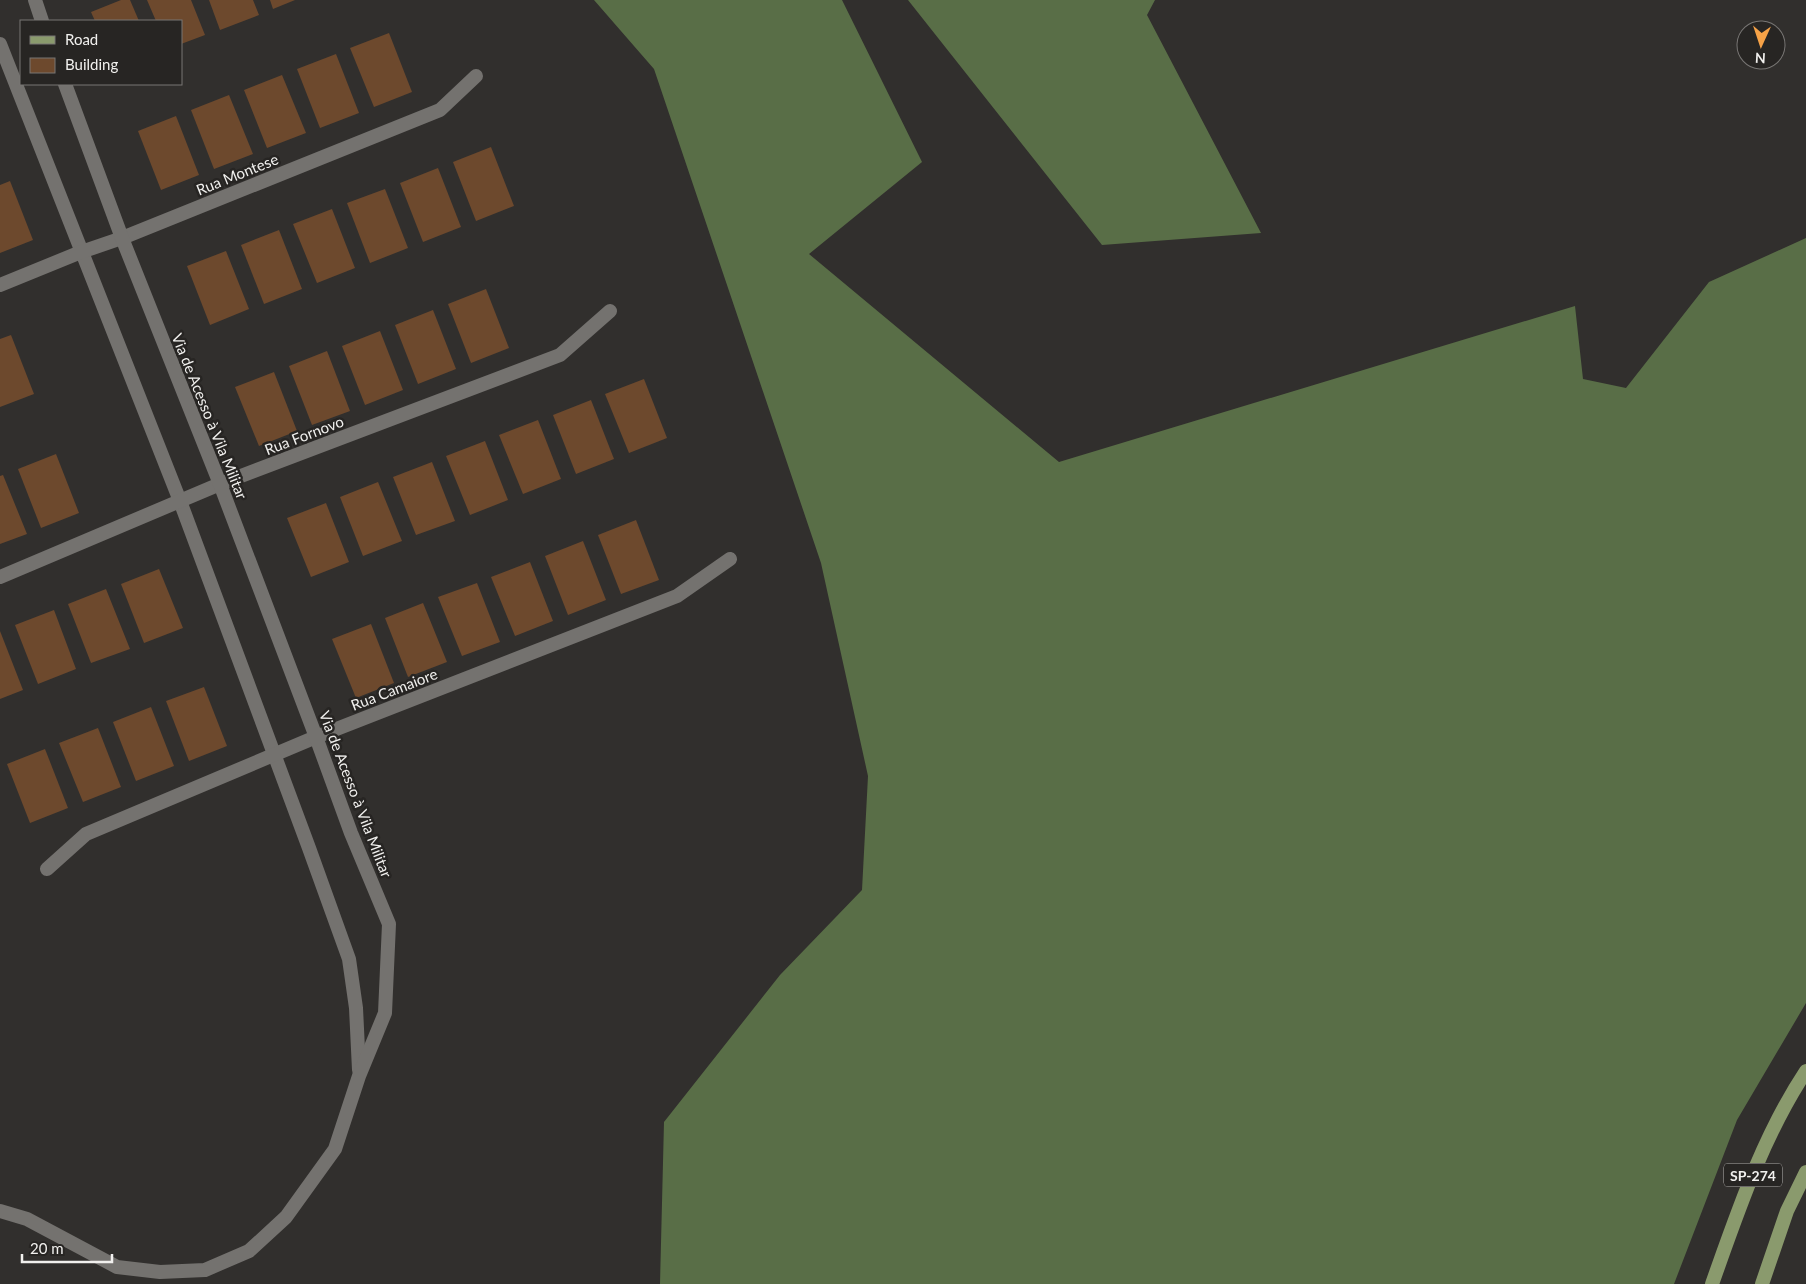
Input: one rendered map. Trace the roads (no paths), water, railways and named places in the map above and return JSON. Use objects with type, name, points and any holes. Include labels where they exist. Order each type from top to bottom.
[{"type":"main road","name":"SP-274","points":[[1712,1284],[1763,1150],[1782,1110],[1806,1071]]},
{"type":"main road","name":"SP-274","points":[[1762,1284],[1787,1211],[1806,1172]]},
{"type":"street","points":[[35,0],[42,20]]},
{"type":"street","points":[[0,44],[180,501],[349,959],[356,1008],[359,1076]]},
{"type":"street","name":"Rua Montese","points":[[0,284],[122,238],[440,110],[476,76]]},
{"type":"street","name":"Via de Acesso à Vila Militar","points":[[0,1211],[27,1219],[117,1267],[160,1272],[205,1270],[249,1251],[286,1217],[335,1148],[359,1076],[385,1013],[388,924],[351,833],[220,484],[122,238],[65,85]]},
{"type":"street","name":"Rua Fornovo","points":[[0,577],[220,484],[560,355],[610,311]]},
{"type":"street","name":"Rua Camaiore","points":[[47,869],[86,834],[316,737],[677,596],[730,559]]}]
